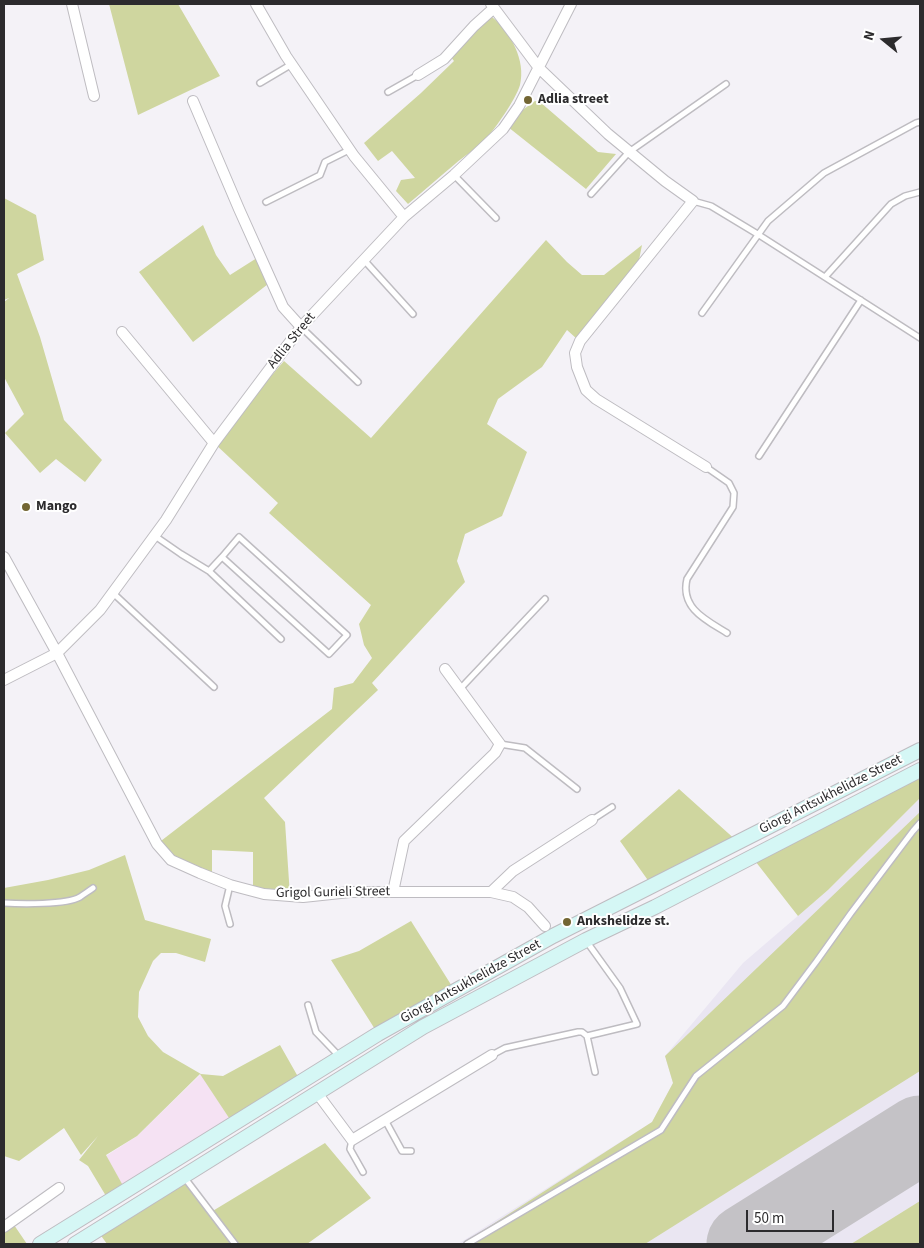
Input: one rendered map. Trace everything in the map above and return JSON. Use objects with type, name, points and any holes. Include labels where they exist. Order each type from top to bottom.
[{"type":"main road","name":"Giorgi Antsukhelidze Street","points":[[40,1244],[378,1034],[553,936],[920,750]]},
{"type":"main road","name":"Giorgi Antsukhelidze Street","points":[[75,1244],[423,1027],[586,940],[664,902],[920,770]]},
{"type":"street","points":[[72,4],[94,96]]},
{"type":"street","points":[[256,4],[292,64],[349,150],[404,217]]},
{"type":"street","name":"Adlia Street","points":[[4,680],[57,653],[100,610],[166,520],[214,443],[301,327],[404,217],[454,175],[503,129],[519,106],[571,4]]},
{"type":"street","points":[[418,75],[444,59],[493,6],[539,68],[608,134],[665,181],[693,200],[580,341],[575,354],[577,367],[586,390],[596,399],[706,467]]},
{"type":"street","points":[[193,101],[283,307],[301,327]]},
{"type":"street","points":[[122,332],[214,443]]},
{"type":"street","name":"Grigol Gurieli Street","points":[[4,557],[57,653],[157,844],[171,860],[230,885],[264,894],[303,897],[350,892],[491,892],[514,897],[528,907],[545,926]]},
{"type":"street","points":[[393,892],[404,841],[495,753],[500,744],[445,669]]},
{"type":"street","points":[[491,892],[513,871],[592,820]]},
{"type":"street","points":[[317,1093],[352,1140],[492,1055]]},
{"type":"street","points":[[4,1227],[59,1188]]},
{"type":"lane","points":[[260,83],[292,64]]},
{"type":"lane","points":[[388,92],[418,75]]},
{"type":"lane","points":[[591,194],[629,152],[726,84]]},
{"type":"lane","points":[[702,313],[768,221],[824,173],[920,122]]},
{"type":"lane","points":[[266,202],[320,175],[325,162],[349,150]]},
{"type":"lane","points":[[454,175],[496,218]]},
{"type":"lane","points":[[825,277],[892,204],[905,196],[920,192]]},
{"type":"lane","points":[[693,200],[711,206],[759,234],[920,338]]},
{"type":"lane","points":[[364,260],[413,314]]},
{"type":"lane","points":[[759,456],[861,300]]},
{"type":"lane","points":[[301,327],[358,382]]},
{"type":"lane","points":[[706,467],[729,483],[734,493],[732,507],[687,579],[685,586],[687,598],[695,612],[727,633]]},
{"type":"lane","points":[[155,536],[209,571],[281,639]]},
{"type":"lane","points":[[209,571],[222,556],[239,537],[347,635],[329,654],[222,556]]},
{"type":"lane","points":[[112,593],[214,687]]},
{"type":"lane","points":[[460,689],[545,599]]},
{"type":"lane","points":[[500,744],[524,748],[577,789]]},
{"type":"lane","points":[[592,820],[612,807]]},
{"type":"lane","points":[[467,1244],[661,1130],[696,1076],[783,1006],[851,913],[920,824]]},
{"type":"lane","points":[[230,885],[225,906],[230,924]]},
{"type":"lane","points":[[4,903],[63,902],[78,898],[93,888]]},
{"type":"lane","points":[[586,940],[620,988],[637,1024],[587,1036]]},
{"type":"lane","points":[[308,1005],[316,1032],[340,1057]]},
{"type":"lane","points":[[492,1055],[505,1048],[582,1032],[587,1036],[595,1072]]},
{"type":"lane","points":[[385,1120],[402,1151],[411,1151]]},
{"type":"lane","points":[[352,1140],[350,1149],[363,1172]]},
{"type":"lane","points":[[183,1176],[235,1244]]},
{"type":"shaded area","points":[[920,798],[920,1244],[458,1244],[652,1122],[673,1083],[665,1056],[743,963],[828,890]]},
{"type":"shaded area","points":[[201,1074],[233,1124],[126,1191],[106,1156],[137,1136]]},
{"type":"green space","points":[[109,4],[178,4],[220,76],[138,115]]},
{"type":"green space","points":[[492,17],[511,39],[519,57],[521,76],[518,91],[505,114],[485,140],[408,204],[396,191],[401,180],[415,178],[392,151],[378,161],[364,143],[454,61],[450,56],[476,29]]},
{"type":"green space","points":[[535,101],[540,102],[598,152],[616,154],[586,189],[508,127],[517,114]]},
{"type":"green space","points":[[4,198],[36,215],[44,260],[17,274],[40,337],[64,420],[102,460],[85,482],[56,459],[40,473],[5,433],[24,414],[4,377],[4,302],[9,298],[4,300]]},
{"type":"green space","points":[[203,225],[216,255],[230,275],[260,256],[272,281],[193,342],[139,272]]},
{"type":"green space","points":[[546,240],[582,275],[604,275],[642,245],[639,260],[577,339],[567,330],[542,367],[498,399],[487,424],[527,452],[502,516],[465,534],[457,561],[465,582],[372,683],[378,690],[264,798],[285,822],[290,896],[253,891],[253,852],[212,850],[212,878],[171,860],[157,844],[332,709],[334,688],[353,683],[372,658],[364,645],[359,624],[371,605],[269,513],[278,503],[214,443],[284,361],[371,438]]},
{"type":"green space","points":[[920,770],[920,798],[828,890],[798,916],[752,857]]},
{"type":"green space","points":[[679,789],[738,842],[652,886],[620,841]]},
{"type":"green space","points":[[920,812],[920,1071],[645,1244],[462,1244],[652,1122],[673,1083],[665,1056]]},
{"type":"green space","points":[[125,855],[145,920],[211,939],[205,962],[176,953],[161,953],[153,961],[139,992],[138,1017],[148,1036],[163,1052],[201,1074],[223,1076],[280,1045],[301,1082],[233,1124],[200,1074],[137,1136],[106,1155],[126,1191],[109,1201],[88,1166],[79,1160],[98,1136],[81,1155],[64,1128],[19,1161],[4,1156],[4,888],[89,870]]},
{"type":"green space","points":[[411,921],[455,991],[378,1034],[331,960],[359,951]]},
{"type":"green space","points":[[325,1143],[371,1198],[307,1244],[107,1244],[97,1230],[183,1176],[211,1212]]},
{"type":"green space","points":[[920,1201],[920,1244],[851,1244]]},
{"type":"green space","points":[[12,1222],[27,1244],[4,1244],[4,1227]]},
{"type":"runway","points":[[746,1244],[920,1135]]},
{"type":"place","name":"Adlia street","points":[[528,100]]},
{"type":"place","name":"Mango","points":[[26,507]]},
{"type":"place","name":"Ankshelidze st.","points":[[567,922]]}]
